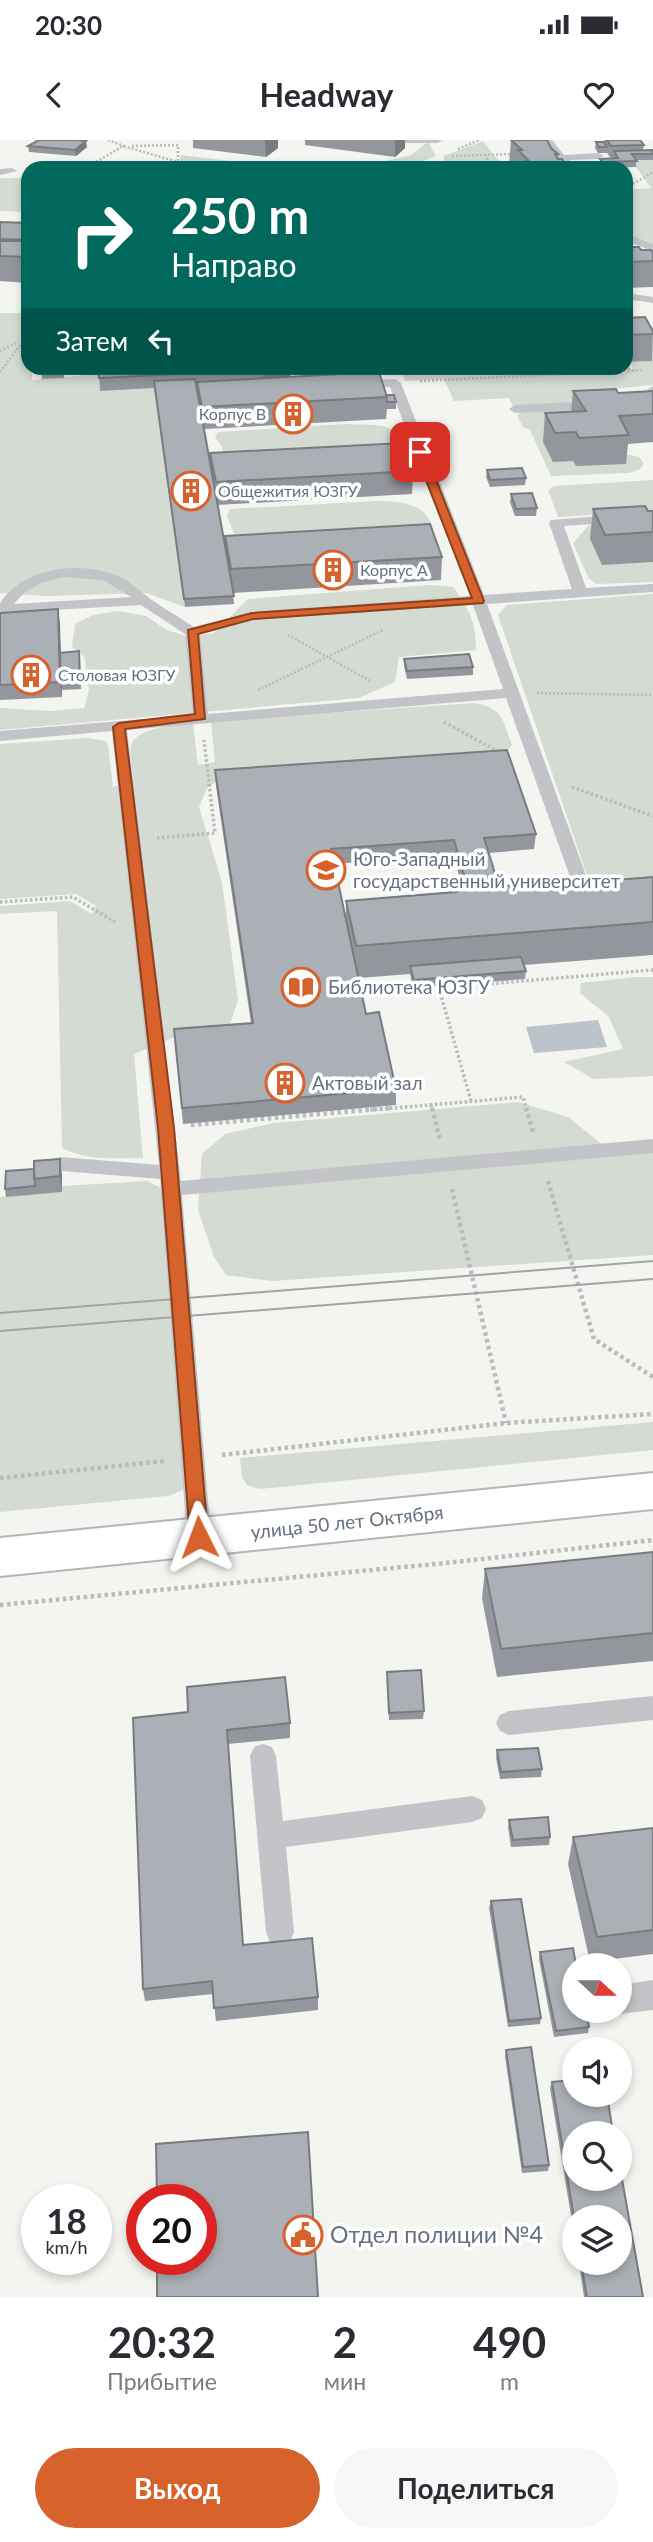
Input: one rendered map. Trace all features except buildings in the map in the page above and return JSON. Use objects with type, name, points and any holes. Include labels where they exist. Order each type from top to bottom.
[{"type":"main road","name":"улица 50 лет Октября","points":[[0,1557],[653,1491]]},
{"type":"lane","points":[[396,140],[438,140]]},
{"type":"lane","points":[[547,140],[564,161]]},
{"type":"lane","points":[[559,155],[599,156]]},
{"type":"lane","points":[[0,172],[12,171]]},
{"type":"lane","points":[[633,240],[653,248]]},
{"type":"lane","points":[[633,297],[653,300]]},
{"type":"lane","points":[[352,375],[356,385],[395,383],[479,601],[584,895],[653,892]]},
{"type":"lane","points":[[515,409],[637,402],[653,390]]},
{"type":"lane","points":[[580,593],[555,523],[653,516]]},
{"type":"lane","points":[[2,609],[9,597],[24,585],[38,578],[67,574],[107,577],[129,587],[144,601],[192,632],[252,616],[653,588]]},
{"type":"lane","points":[[2,609],[144,601]]},
{"type":"lane","points":[[192,632],[201,717]]},
{"type":"lane","points":[[0,736],[119,727],[201,717],[512,693]]},
{"type":"lane","points":[[119,727],[166,1128],[199,1537]]},
{"type":"lane","points":[[61,1164],[171,1181],[446,1164],[653,1146]]},
{"type":"lane","points":[[509,1723],[653,1707]]},
{"type":"lane","points":[[263,1756],[280,1932]]},
{"type":"lane","points":[[271,1836],[472,1809]]},
{"type":"lane","points":[[632,1998],[653,1995]]},
{"type":"path","points":[[108,140],[175,161]]},
{"type":"path","points":[[123,140],[123,146]]},
{"type":"path","points":[[98,161],[123,146],[178,145],[178,161]]},
{"type":"path","points":[[481,152],[488,161]]},
{"type":"path","points":[[451,156],[559,155]]},
{"type":"path","points":[[633,184],[653,172]]},
{"type":"path","points":[[0,351],[19,341]]},
{"type":"path","points":[[0,372],[5,370],[19,341]]},
{"type":"path","points":[[633,371],[653,370]]},
{"type":"path","points":[[409,381],[536,375]]},
{"type":"path","points":[[512,693],[653,695]]},
{"type":"path","points":[[539,774],[653,816]]},
{"type":"path","points":[[0,902],[73,897],[143,939]]},
{"type":"path","points":[[472,1101],[439,988],[653,970]]},
{"type":"path","points":[[166,1128],[523,1097],[594,1339],[653,1377]]},
{"type":"path","points":[[431,1105],[506,1423]]},
{"type":"path","points":[[0,1478],[506,1423],[653,1414]]},
{"type":"path","points":[[0,1605],[446,1563],[653,1540]]},
{"type":"shaded area","points":[[483,141],[499,161],[445,161],[443,156]]},
{"type":"shaded area","points":[[429,143],[436,156],[423,161],[384,161],[411,155]]},
{"type":"shaded area","points":[[181,155],[230,161],[181,161]]},
{"type":"shaded area","points":[[653,160],[653,246],[633,237],[633,189],[651,188],[632,161]]},
{"type":"shaded area","points":[[0,178],[21,178],[21,212],[0,211]]},
{"type":"shaded area","points":[[0,313],[21,313],[21,375],[32,375],[32,380],[103,375],[154,388],[185,607],[146,593],[48,596],[0,593]]},
{"type":"shaded area","points":[[653,340],[653,385],[611,389],[591,402],[513,406],[509,398],[454,401],[444,379],[405,381],[403,375],[633,375],[633,362],[651,361]]},
{"type":"shaded area","points":[[630,406],[620,453],[639,457],[644,464],[640,469],[629,473],[551,476],[530,430],[523,427],[517,415],[522,412]]},
{"type":"shaded area","points":[[346,424],[388,427],[407,443],[404,454],[223,456],[222,446],[215,438],[218,432]]},
{"type":"shaded area","points":[[653,480],[653,511],[558,517],[548,490],[554,486]]},
{"type":"shaded area","points":[[377,501],[403,503],[419,509],[430,520],[433,529],[427,536],[235,536],[227,516],[230,509]]},
{"type":"shaded area","points":[[624,522],[653,562],[653,582],[597,584],[589,579],[573,543],[589,525]]},
{"type":"shaded area","points":[[430,585],[453,587],[459,595],[473,624],[476,650],[399,657],[395,682],[359,698],[0,730],[0,708],[52,711],[84,708],[89,691],[84,656],[72,647],[75,624],[93,615],[117,611],[146,616],[165,629],[188,637],[214,633],[248,599]]},
{"type":"shaded area","points":[[653,594],[653,888],[590,884],[498,615],[507,605]]},
{"type":"shaded area","points":[[475,703],[491,708],[504,722],[512,745],[500,760],[216,782],[207,788],[199,807],[222,882],[238,1000],[230,1024],[180,1035],[134,1054],[143,1158],[91,1157],[62,1148],[57,911],[0,914],[0,906],[70,901],[92,914],[96,906],[76,894],[0,899],[0,744],[89,738],[105,741],[108,745],[113,787],[133,779],[131,745],[135,739],[159,728],[193,723],[198,765],[215,762],[211,721]]},
{"type":"shaded area","points":[[653,977],[653,1076],[594,1079],[564,1062],[623,1049],[609,1017],[580,993],[581,983]]},
{"type":"shaded area","points":[[598,1020],[607,1047],[534,1053],[526,1027]]},
{"type":"shaded area","points":[[518,1102],[568,1117],[613,1153],[653,1150],[653,1255],[272,1281],[226,1275],[214,1257],[198,1210],[202,1154],[225,1134],[274,1123]]},
{"type":"shaded area","points":[[147,1181],[159,1187],[166,1200],[190,1479],[183,1490],[168,1496],[0,1512],[0,1197],[62,1192],[62,1186]]},
{"type":"shaded area","points":[[653,1422],[653,1450],[260,1489],[247,1485],[242,1477],[240,1458]]},
{"type":"tram line","points":[[0,1313],[653,1261]]},
{"type":"tram line","points":[[0,1331],[653,1279]]},
{"type":"place","name":"Корпус В","points":[[293,414]]},
{"type":"place","name":"Общежития ЮЗГУ","points":[[191,491]]},
{"type":"place","name":"Корпус А","points":[[333,570]]},
{"type":"place","name":"Столовая ЮЗГУ","points":[[31,675]]},
{"type":"place","name":"Юго-Западный государственный университет","points":[[326,870]]},
{"type":"place","name":"Библиотека ЮЗГУ","points":[[301,987]]},
{"type":"place","name":"Актовый зал","points":[[285,1083]]},
{"type":"place","name":"Отдел полиции №4","points":[[303,2235]]},
{"type":"route","points":[[199,1537],[166,1128],[119,727],[201,717],[192,632],[252,616],[479,601],[420,452]]}]
